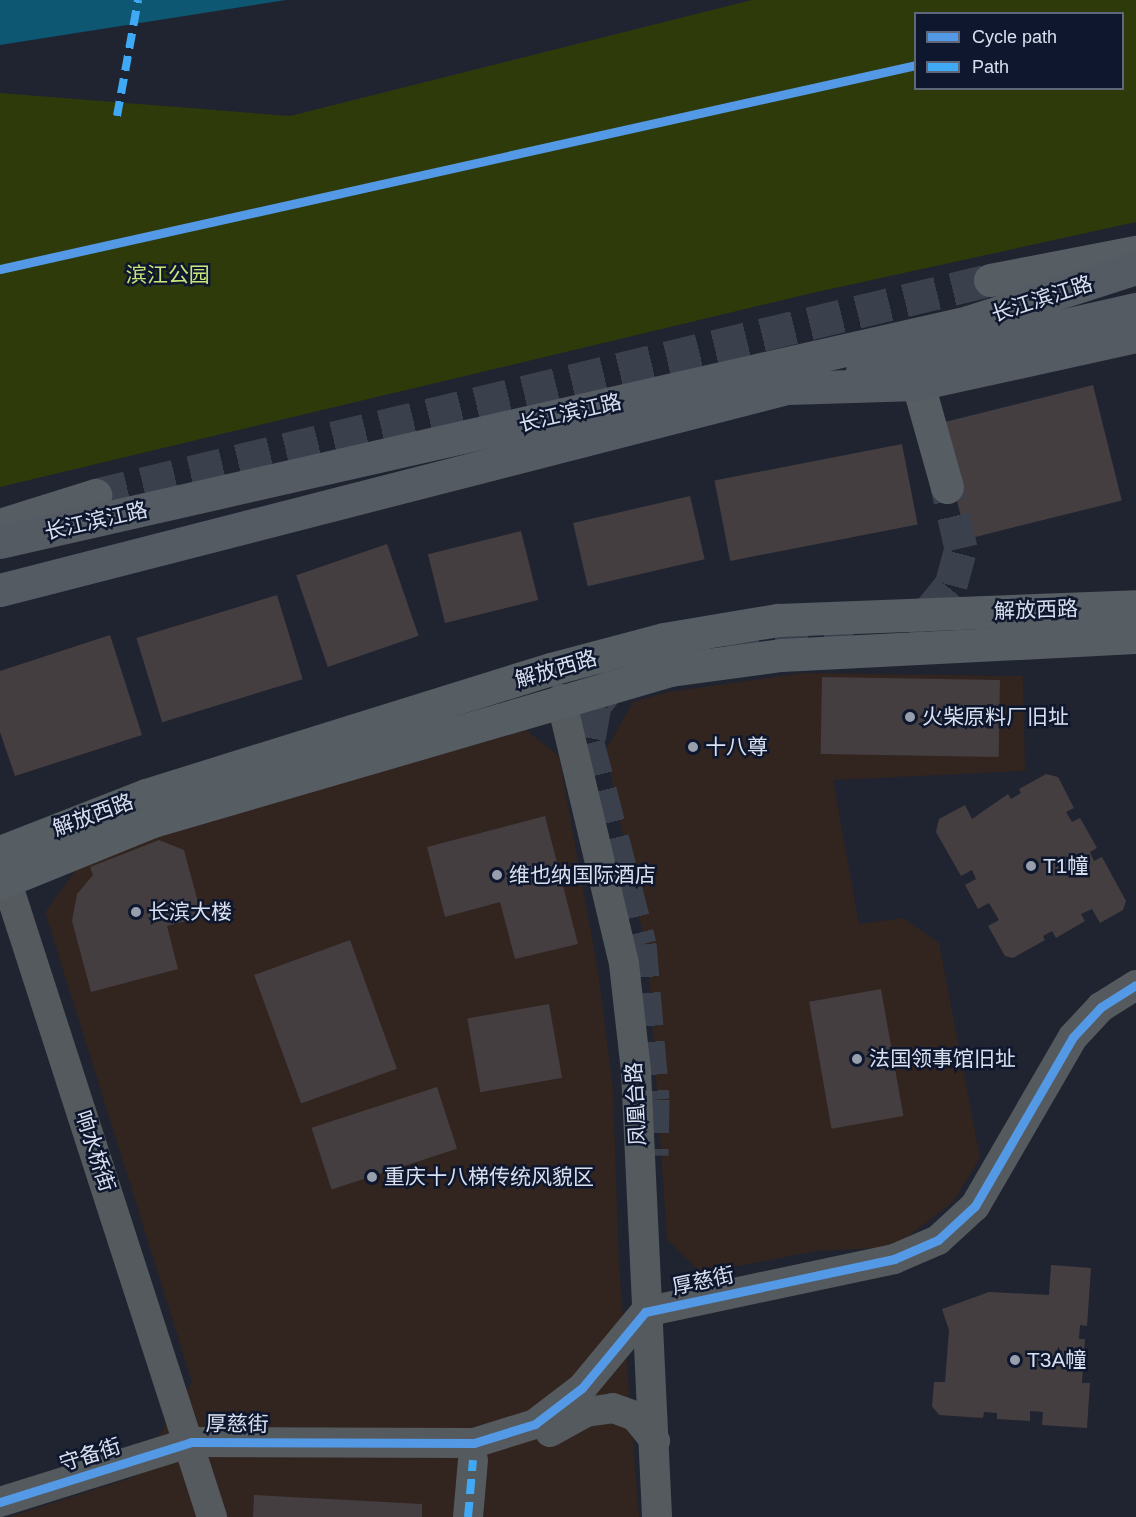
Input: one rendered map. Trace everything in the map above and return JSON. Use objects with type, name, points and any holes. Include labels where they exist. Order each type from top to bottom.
[{"type":"main road","points":[[990,280],[1136,252]]},
{"type":"main road","name":"长江滨江路","points":[[0,542],[968,322],[1136,268]]},
{"type":"main road","points":[[968,322],[1136,289]]},
{"type":"main road","points":[[787,388],[1136,309]]},
{"type":"main road","name":"长江滨江路","points":[[0,590],[787,388],[918,384],[1136,336]]},
{"type":"main road","points":[[918,384],[947,487]]},
{"type":"main road","points":[[0,525],[95,495]]},
{"type":"main road","name":"解放西路","points":[[2,869],[146,795],[551,669],[664,639],[778,620],[1136,606]]},
{"type":"main road","name":"解放西路","points":[[2,869],[153,821],[561,699],[670,670],[781,655],[1136,637]]},
{"type":"street","name":"凤凰台路","points":[[561,699],[624,964],[636,1071],[645,1312],[655,1441],[657,1517]]},
{"type":"street","name":"响水桥街","points":[[2,869],[191,1442],[212,1517]]},
{"type":"street","name":"厚慈街","points":[[191,1442],[474,1443],[535,1424],[582,1388],[645,1312],[894,1259],[938,1240],[975,1206],[1073,1037],[1101,1007],[1136,985]]},
{"type":"street","points":[[334,1443],[390,1459],[473,1460],[528,1446],[573,1417],[601,1409],[635,1416],[655,1441]]},
{"type":"street","name":"守备街","points":[[0,1502],[191,1442]]},
{"type":"street","points":[[468,1517],[473,1460]]},
{"type":"shaded area","points":[[804,673],[1023,676],[1025,771],[833,780],[859,924],[903,918],[939,943],[980,1158],[953,1202],[905,1239],[878,1248],[817,1251],[701,1273],[667,1239],[648,962],[606,750],[633,702],[668,692]]},
{"type":"shaded area","name":"重庆十八梯传统风貌区","points":[[526,730],[559,756],[598,971],[613,1088],[619,1265],[639,1517],[9,1517],[134,1477],[192,1382],[45,912],[79,866],[158,836]]},
{"type":"green space","name":"滨江公园","points":[[752,0],[1136,0],[1136,222],[808,294],[0,487],[0,93],[290,116]]},
{"type":"water","points":[[0,0],[286,0],[0,45]]},
{"type":"building","points":[[1093,385],[1122,500],[967,539],[938,424]]},
{"type":"building","points":[[902,444],[918,524],[730,561],[715,480]]},
{"type":"building","points":[[690,496],[705,559],[588,586],[573,523]]},
{"type":"building","points":[[521,531],[538,600],[445,623],[428,554]]},
{"type":"building","points":[[387,544],[419,636],[328,667],[296,575]]},
{"type":"building","points":[[277,595],[303,679],[162,722],[136,638]]},
{"type":"building","points":[[110,635],[142,735],[15,776],[0,732],[0,671]]},
{"type":"building","name":"火柴原料厂旧址","points":[[822,677],[1000,680],[999,757],[821,754]]},
{"type":"building","name":"T1幢","points":[[1046,774],[1058,777],[1074,808],[1066,812],[1072,822],[1080,818],[1097,848],[1090,852],[1094,861],[1102,857],[1126,901],[1123,910],[1100,923],[1092,909],[1081,914],[1085,921],[1056,938],[1052,931],[1043,936],[1045,940],[1013,958],[1005,956],[988,926],[999,920],[989,903],[978,909],[965,885],[976,879],[972,870],[961,876],[936,832],[939,819],[965,805],[972,819],[1008,794],[1011,799],[1021,793],[1019,789]]},
{"type":"building","name":"维也纳国际酒店","points":[[545,816],[578,944],[515,959],[500,902],[445,917],[427,847]]},
{"type":"building","name":"长滨大楼","points":[[159,840],[184,850],[202,917],[167,926],[178,969],[91,992],[72,921],[77,894],[93,875],[90,867]]},
{"type":"building","points":[[350,940],[397,1069],[301,1104],[254,975]]},
{"type":"building","name":"法国领事馆旧址","points":[[881,989],[903,1116],[832,1129],[809,1002]]},
{"type":"building","points":[[549,1004],[562,1078],[480,1092],[467,1018]]},
{"type":"building","points":[[437,1087],[457,1149],[332,1190],[311,1128]]},
{"type":"building","name":"T3A幢","points":[[1051,1265],[1091,1268],[1087,1326],[1080,1325],[1079,1339],[1085,1339],[1082,1383],[1090,1383],[1087,1428],[1042,1425],[1043,1412],[1030,1411],[1030,1421],[997,1419],[997,1413],[984,1412],[983,1418],[939,1415],[932,1406],[934,1382],[945,1382],[949,1330],[942,1309],[989,1292],[1049,1295]]},
{"type":"building","points":[[254,1495],[422,1504],[422,1517],[253,1517]]},
{"type":"tunnel","points":[[95,495],[990,280]]},
{"type":"tunnel","points":[[906,620],[928,613],[951,585],[961,548],[947,487]]},
{"type":"tunnel","points":[[678,652],[853,630]]},
{"type":"tunnel","points":[[619,674],[595,705],[588,743],[640,944],[653,1099],[652,1155]]},
{"type":"marked path","points":[[117,116],[138,0]]},
{"type":"marked path","points":[[468,1517],[473,1460]]},
{"type":"cycle path","points":[[0,269],[914,65]]},
{"type":"cycle path","points":[[0,1502],[191,1442],[474,1443],[535,1424],[582,1388],[645,1312],[894,1259],[938,1240],[975,1206],[1073,1037],[1101,1007],[1136,985]]},
{"type":"place","name":"火柴原料厂旧址","points":[[910,717]]},
{"type":"place","name":"十八尊","points":[[693,747]]},
{"type":"place","name":"T1幢","points":[[1031,866]]},
{"type":"place","name":"维也纳国际酒店","points":[[497,875]]},
{"type":"place","name":"长滨大楼","points":[[136,912]]},
{"type":"place","name":"法国领事馆旧址","points":[[857,1059]]},
{"type":"place","name":"重庆十八梯传统风貌区","points":[[372,1177]]},
{"type":"place","name":"T3A幢","points":[[1015,1360]]}]
